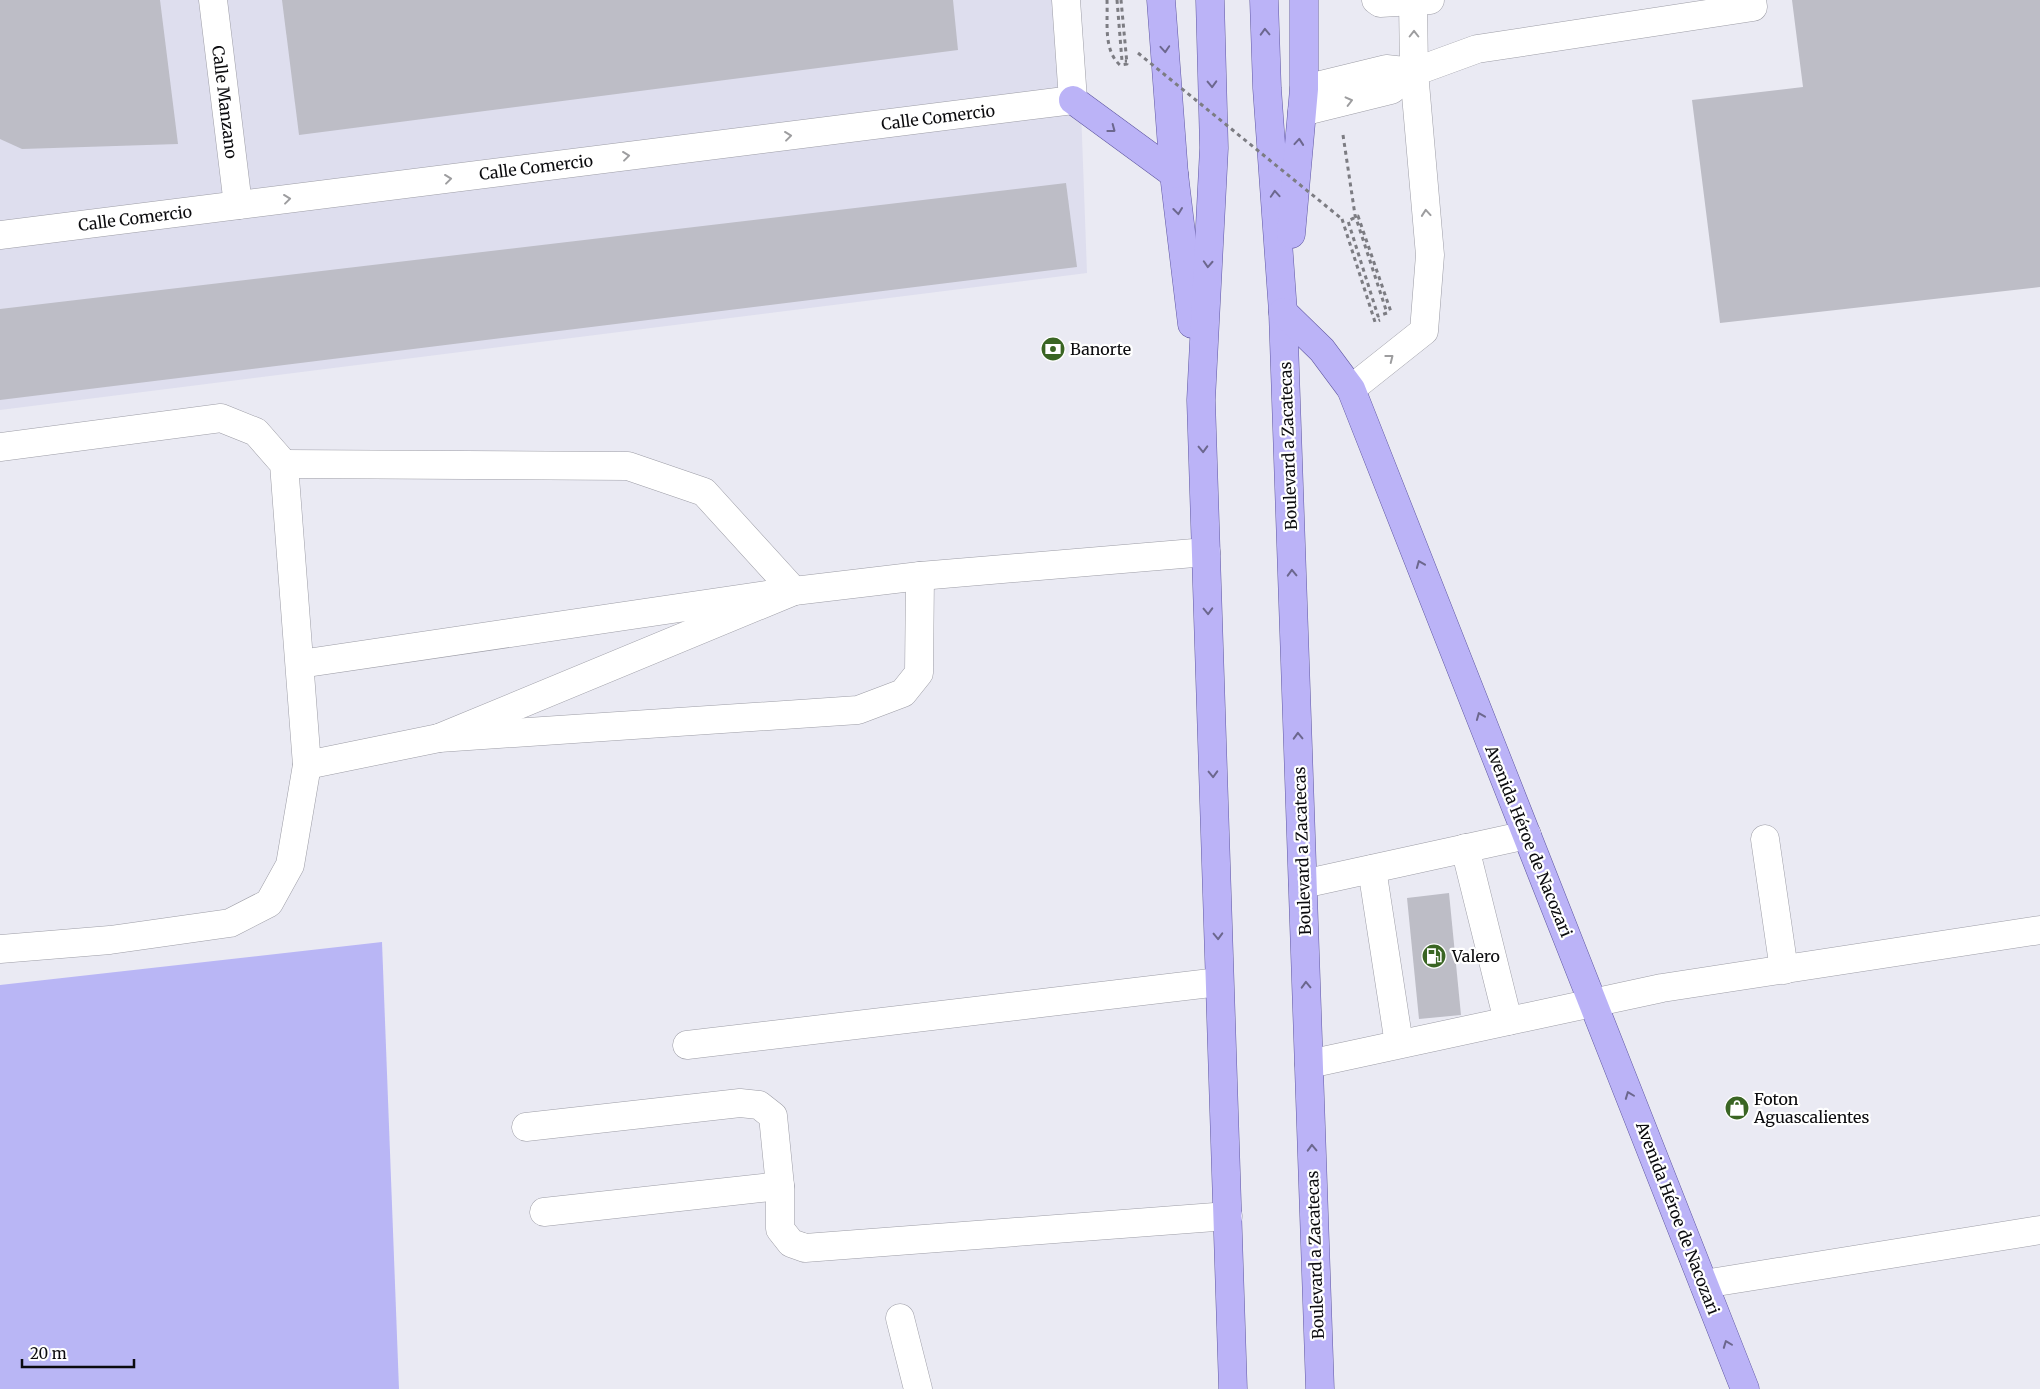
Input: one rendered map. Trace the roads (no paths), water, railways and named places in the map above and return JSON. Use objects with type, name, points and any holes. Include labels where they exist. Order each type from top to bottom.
[{"type":"main road","points":[[1161,0],[1174,174],[1201,400]]},
{"type":"main road","points":[[1210,0],[1214,148],[1201,400],[1233,1389]]},
{"type":"main road","name":"Boulevard a Zacatecas","points":[[1264,0],[1267,88],[1283,312],[1320,1389]]},
{"type":"main road","name":"Boulevard a Zacatecas","points":[[1283,312],[1303,101],[1304,0]]},
{"type":"main road","points":[[1073,100],[1174,174]]},
{"type":"main road","name":"Avenida Héroe de Nacozari","points":[[1283,312],[1322,350],[1351,388],[1745,1389]]},
{"type":"street","name":"Calle Manzano","points":[[213,0],[238,205]]},
{"type":"street","points":[[1066,0],[1073,100]]},
{"type":"street","points":[[1351,388],[1424,331],[1430,255],[1414,72],[1420,1],[1380,3],[1376,0]]},
{"type":"street","points":[[1303,101],[1386,69],[1414,72],[1477,49],[1754,7],[1752,0]]},
{"type":"street","name":"Calle Comercio","points":[[0,234],[1073,100]]},
{"type":"street","points":[[0,447],[221,418],[256,432],[284,464],[307,765],[290,865],[269,902],[230,923],[110,940],[0,949]]},
{"type":"street","points":[[284,464],[628,466],[704,492],[794,590]]},
{"type":"street","points":[[300,664],[794,590],[920,576],[1206,552]]},
{"type":"street","points":[[307,765],[439,738],[858,710],[903,693],[919,673],[920,576]]},
{"type":"street","points":[[439,738],[794,590]]},
{"type":"street","points":[[1303,884],[1527,835]]},
{"type":"street","points":[[1765,839],[1784,970]]},
{"type":"street","points":[[1465,848],[1508,1021]]},
{"type":"street","points":[[1372,869],[1399,1044]]},
{"type":"street","points":[[1309,1064],[1662,988],[2040,930]]},
{"type":"street","points":[[687,1045],[1220,982]]},
{"type":"street","points":[[526,1127],[740,1103],[759,1105],[773,1116],[780,1186],[780,1229],[791,1243],[805,1248],[1228,1216]]},
{"type":"street","points":[[544,1212],[780,1186]]},
{"type":"street","points":[[1704,1284],[2040,1230]]},
{"type":"street","points":[[900,1318],[918,1389]]},
{"type":"place","name":"Banorte","points":[[1053,349]]},
{"type":"place","name":"Valero","points":[[1434,956]]},
{"type":"place","name":"Foton Aguascalientes","points":[[1737,1108]]}]
